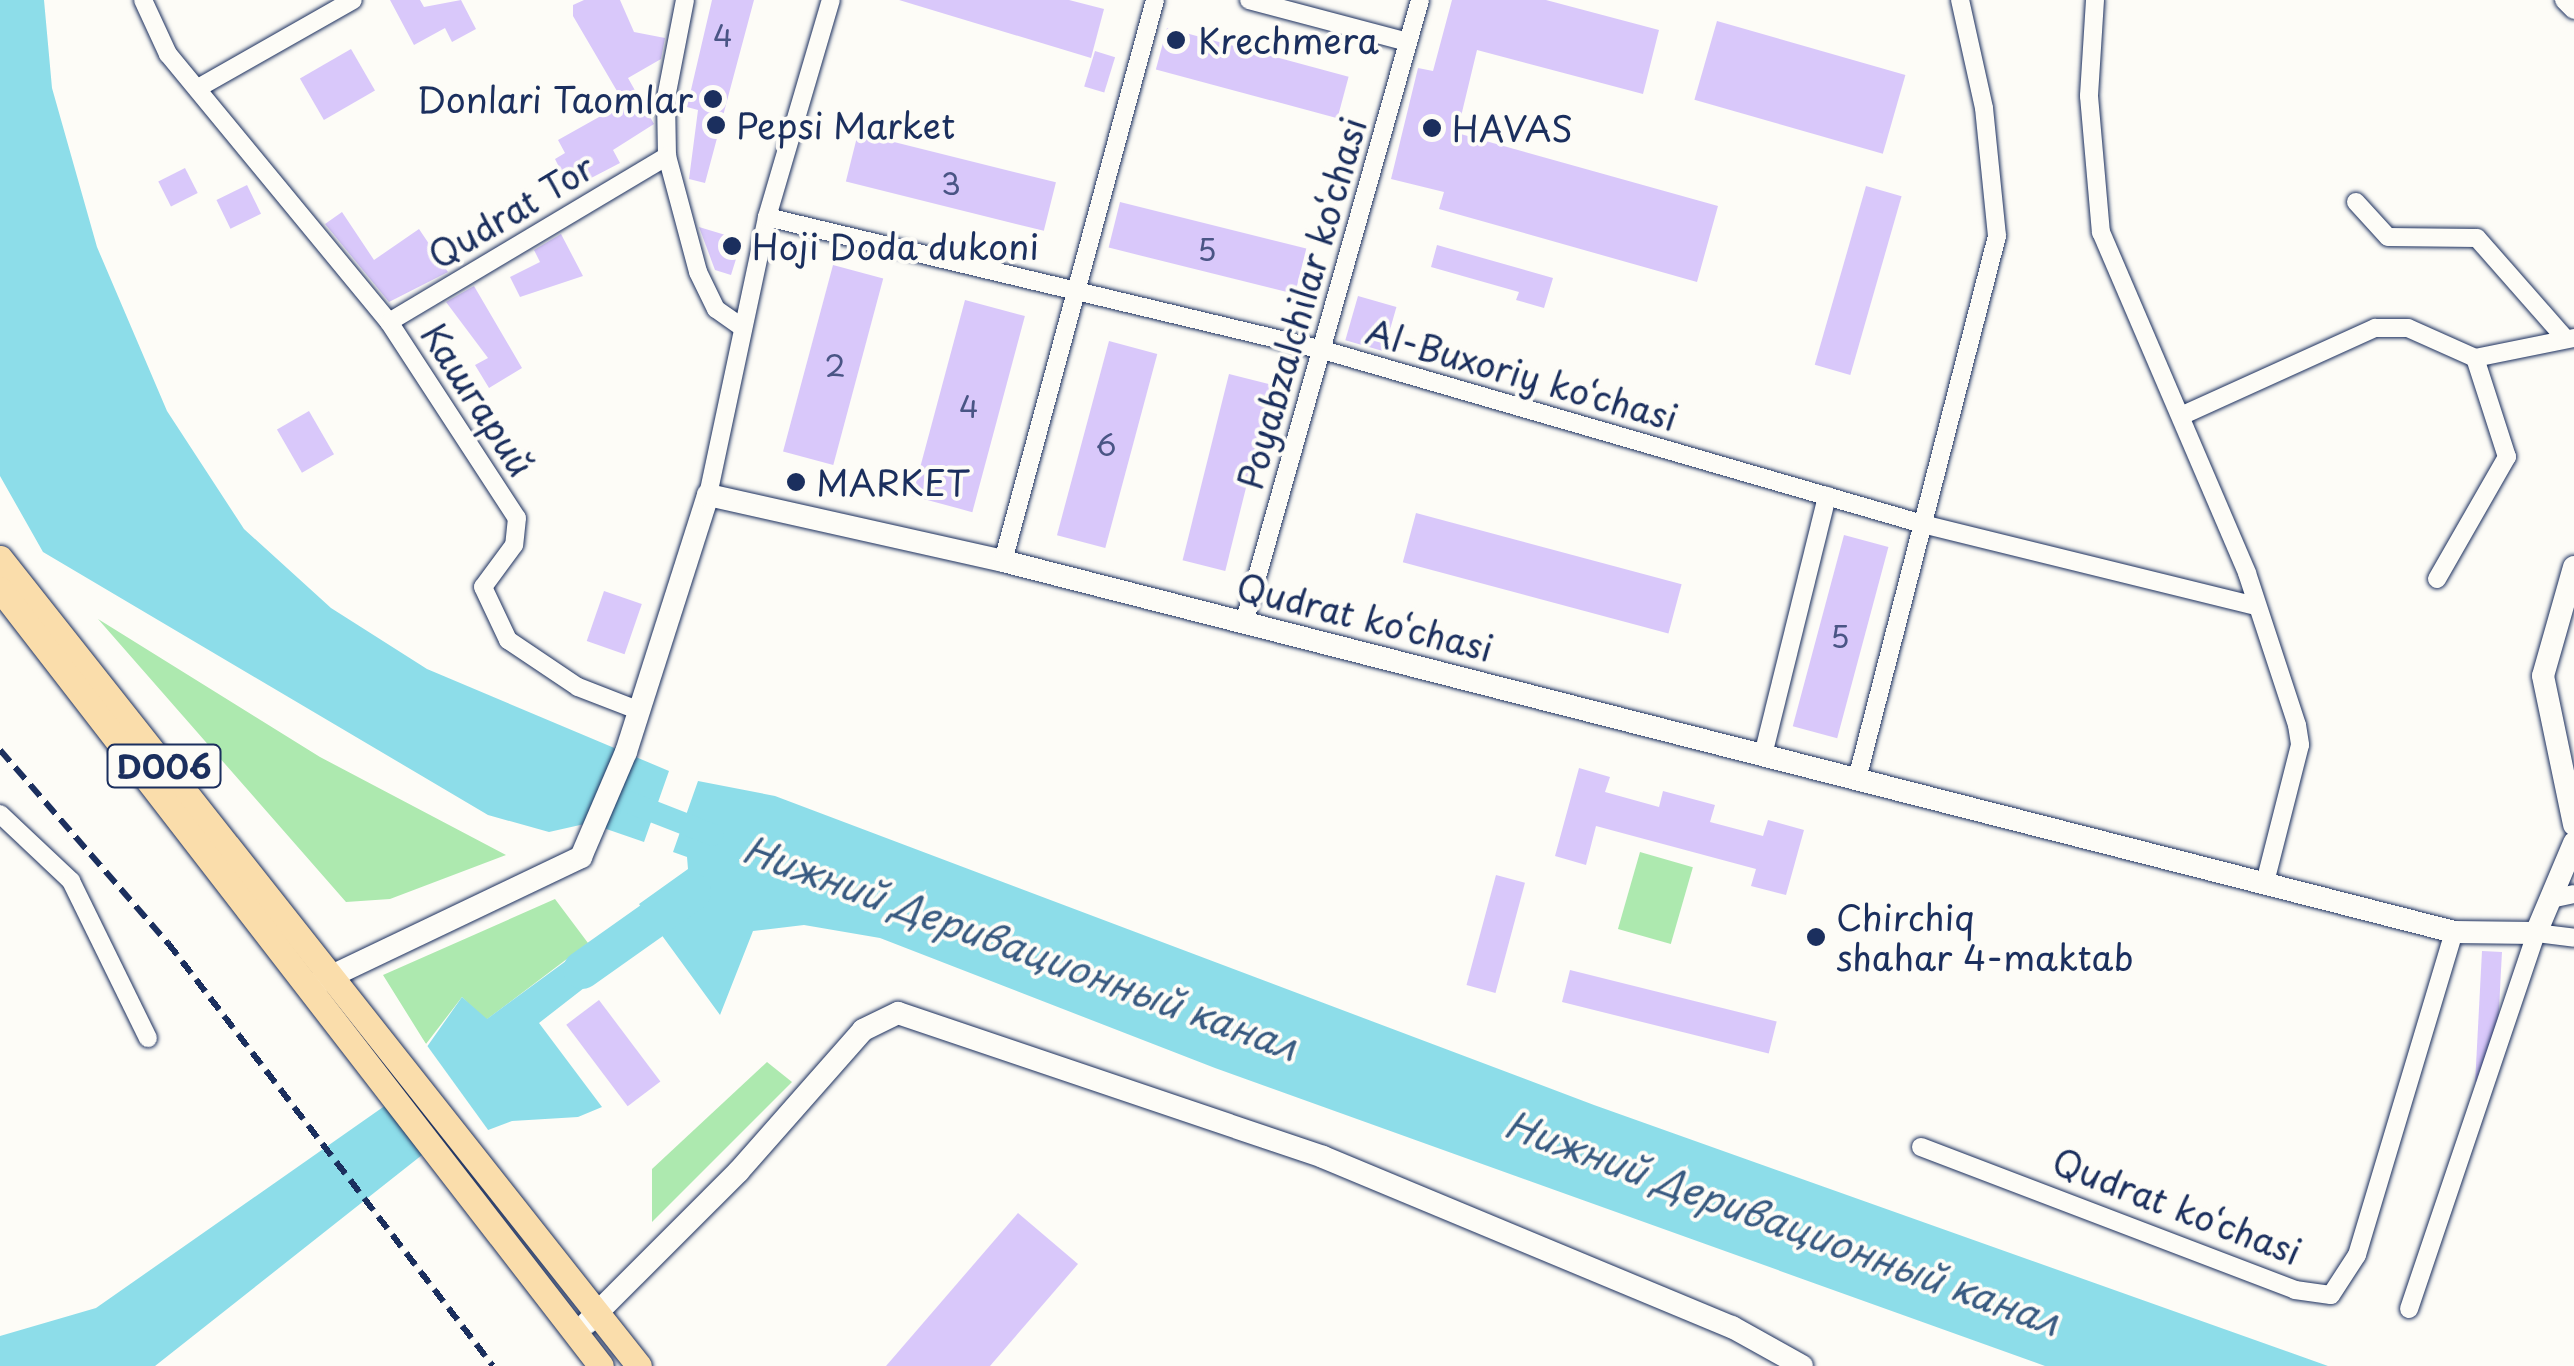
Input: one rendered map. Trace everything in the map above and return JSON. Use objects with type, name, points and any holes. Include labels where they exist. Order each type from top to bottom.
[{"type":"main road","name":"D006","points":[[0,558],[332,971]]},
{"type":"main road","name":"D006","points":[[0,590],[311,988]]},
{"type":"main road","points":[[332,971],[595,1316],[639,1366]]},
{"type":"main road","points":[[311,988],[573,1335],[601,1366]]},
{"type":"street","name":"Кашгарий","points":[[143,0],[168,54],[389,322],[517,518],[514,545],[483,587],[508,640],[578,688],[640,711]]},
{"type":"street","points":[[198,88],[353,0]]},
{"type":"street","points":[[684,0],[666,98],[667,156],[698,272],[716,309],[742,327]]},
{"type":"street","points":[[311,988],[332,971],[560,872],[598,832],[708,494],[767,217],[831,0]]},
{"type":"street","points":[[1003,561],[1155,0]]},
{"type":"street","points":[[1249,0],[1408,42]]},
{"type":"street","name":"Poyabzalchilar ko‘chasi","points":[[1244,623],[1420,0]]},
{"type":"street","points":[[1857,779],[1926,525],[1997,236],[1986,127],[1960,0]]},
{"type":"street","points":[[2095,0],[2089,96],[2101,232],[2183,416],[2255,606],[2300,745],[2265,882]]},
{"type":"street","points":[[2564,0],[2574,10]]},
{"type":"street","name":"Qudrat Tor","points":[[389,322],[667,156]]},
{"type":"street","points":[[2356,202],[2388,237],[2477,238],[2569,338]]},
{"type":"street","name":"Al-Buxoriy ko‘chasi","points":[[767,217],[1323,350],[1926,525],[2255,606]]},
{"type":"street","points":[[2183,416],[2375,328],[2408,328],[2475,358],[2569,338]]},
{"type":"street","points":[[2437,579],[2507,458],[2475,358]]},
{"type":"street","name":"Qudrat ko‘chasi","points":[[708,494],[1003,561],[2454,932],[2536,932],[2574,938]]},
{"type":"street","points":[[1763,755],[1826,496]]},
{"type":"street","points":[[2574,567],[2543,676],[2574,825]]},
{"type":"street","points":[[0,814],[71,881],[148,1038]]},
{"type":"street","points":[[2409,1309],[2536,932],[2564,896],[2574,843]]},
{"type":"street","name":"Qudrat ko‘chasi","points":[[1921,1147],[2295,1290],[2331,1295],[2357,1254],[2454,932]]},
{"type":"street","points":[[573,1335],[863,1030],[898,1014],[934,1019],[1323,1157],[1732,1327],[1802,1366]]},
{"type":"green space","points":[[98,619],[320,757],[506,855],[390,899],[346,902]]},
{"type":"green space","points":[[1640,852],[1693,867],[1671,944],[1618,929]]},
{"type":"green space","points":[[555,899],[588,943],[486,1020],[462,997],[426,1044],[383,975]]},
{"type":"green space","points":[[767,1062],[792,1082],[652,1222],[652,1169]]},
{"type":"water","points":[[0,0],[44,0],[52,88],[97,247],[167,411],[244,529],[331,608],[427,669],[669,771],[644,842],[589,823],[549,832],[488,815],[43,552],[0,476]]},
{"type":"water","points":[[698,781],[775,796],[1594,1105],[2328,1366],[2045,1366],[1215,1068],[880,938],[804,925],[753,931],[720,1015],[639,904],[688,869],[687,857],[673,852]]},
{"type":"water","points":[[611,928],[629,953],[539,1023],[602,1107],[578,1117],[512,1121],[422,1155],[155,1366],[0,1366],[0,1336],[96,1308],[386,1105],[462,997],[487,1019]]},
{"type":"pier","points":[[423,1040],[491,1134],[425,1159],[383,1101]]},
{"type":"building","points":[[390,0],[420,0],[424,7],[461,0],[476,29],[452,42],[445,28],[414,45]]},
{"type":"building","points":[[584,0],[620,0],[634,32],[665,38],[661,59],[628,78],[654,124],[613,150],[620,163],[570,189],[555,159],[565,153],[558,140],[624,103],[573,16],[573,5]]},
{"type":"building","points":[[712,0],[754,0],[705,183],[689,179],[698,110],[687,107]]},
{"type":"building","points":[[899,0],[1069,0],[1104,9],[1091,58]]},
{"type":"building","points":[[1452,0],[1546,0],[1659,30],[1643,94],[1477,50],[1457,133],[1718,206],[1697,282],[1439,209],[1444,192],[1391,179],[1418,68],[1433,71]]},
{"type":"building","points":[[1717,21],[1905,75],[1883,154],[1694,100]]},
{"type":"building","points":[[1167,28],[1349,77],[1337,118],[1156,70]]},
{"type":"building","points":[[351,49],[375,91],[324,120],[300,78]]},
{"type":"building","points":[[1095,51],[1115,57],[1104,93],[1084,86]]},
{"type":"building","points":[[858,133],[1056,182],[1044,231],[846,182]]},
{"type":"building","points":[[185,168],[198,193],[171,207],[158,182]]},
{"type":"building","points":[[247,185],[261,214],[230,229],[216,200]]},
{"type":"building","points":[[1866,186],[1902,196],[1850,375],[1815,365]]},
{"type":"building","points":[[1120,202],[1306,248],[1295,294],[1109,248]]},
{"type":"building","points":[[342,212],[374,260],[419,229],[448,272],[389,302],[325,224]]},
{"type":"building","points":[[699,227],[742,240],[731,275],[715,270]]},
{"type":"building","points":[[561,234],[583,276],[520,297],[510,277],[540,262],[534,250]]},
{"type":"building","points":[[1437,245],[1553,278],[1544,308],[1516,300],[1519,292],[1431,267]]},
{"type":"building","points":[[833,265],[883,278],[833,465],[783,451]]},
{"type":"building","points":[[474,286],[522,368],[489,388],[475,365],[488,358],[446,302]]},
{"type":"building","points":[[1358,296],[1396,307],[1384,351],[1345,340]]},
{"type":"building","points":[[965,300],[1025,316],[972,512],[912,496]]},
{"type":"building","points":[[1109,341],[1157,354],[1105,548],[1057,535]]},
{"type":"building","points":[[1229,374],[1272,385],[1225,571],[1183,560]]},
{"type":"building","points":[[309,411],[334,454],[302,473],[277,430]]},
{"type":"building","points":[[1416,513],[1682,584],[1668,633],[1403,562]]},
{"type":"building","points":[[1844,535],[1888,547],[1837,738],[1793,726]]},
{"type":"building","points":[[604,591],[642,604],[625,654],[587,641]]},
{"type":"building","points":[[1579,768],[1610,777],[1605,792],[1659,807],[1663,791],[1715,805],[1710,822],[1763,836],[1768,820],[1804,830],[1786,895],[1751,886],[1756,869],[1596,826],[1586,865],[1555,856]]},
{"type":"building","points":[[1496,875],[1525,883],[1495,993],[1466,985]]},
{"type":"building","points":[[2482,951],[2502,952],[2495,1083],[2475,1082]]},
{"type":"building","points":[[1570,970],[1777,1022],[1769,1054],[1562,1002]]},
{"type":"building","points":[[599,1000],[660,1081],[628,1106],[566,1025]]},
{"type":"building","points":[[1018,1213],[1078,1264],[990,1366],[886,1366]]},
{"type":"waterway","name":"Нижний Деривационный канал","points":[[626,801],[713,835]]},
{"type":"waterway","points":[[582,970],[692,892]]},
{"type":"railway","points":[[0,750],[168,943],[493,1366]]},
{"type":"place","name":"Krechmera","points":[[1176,40]]},
{"type":"place","name":"Donlari Taomlar","points":[[713,99]]},
{"type":"place","name":"Pepsi Market","points":[[716,125]]},
{"type":"place","name":"HAVAS","points":[[1432,128]]},
{"type":"place","name":"Hoji Doda dukoni","points":[[732,246]]},
{"type":"place","name":"MARKET","points":[[796,482]]},
{"type":"place","name":"Chirchiq shahar 4-maktab","points":[[1816,937]]}]
